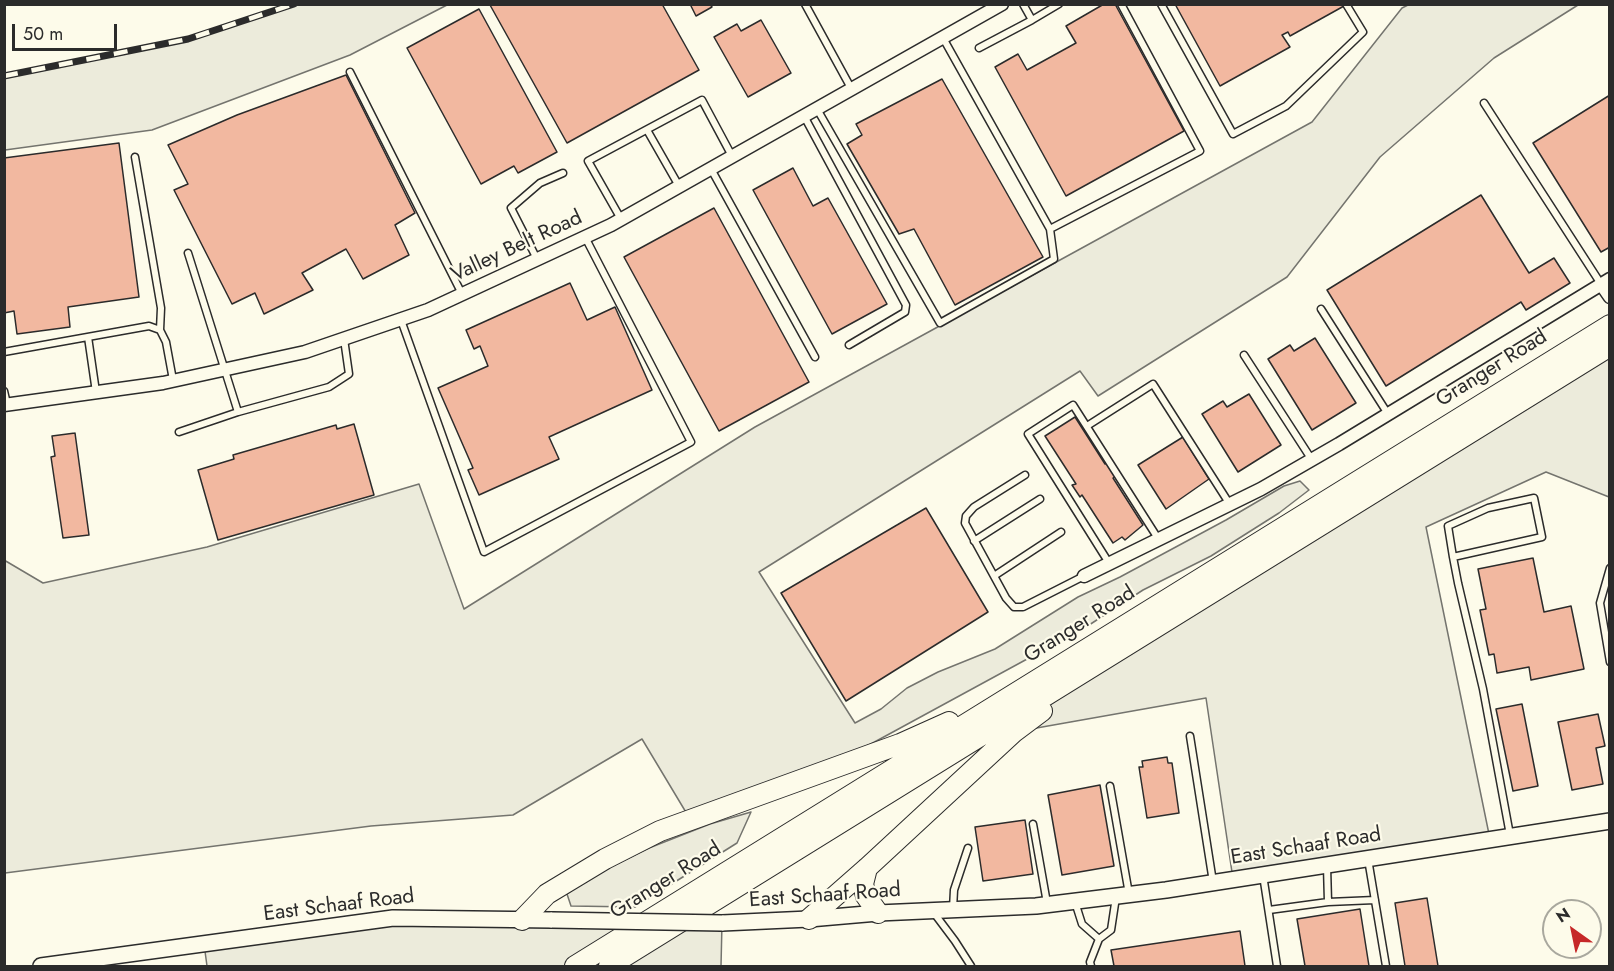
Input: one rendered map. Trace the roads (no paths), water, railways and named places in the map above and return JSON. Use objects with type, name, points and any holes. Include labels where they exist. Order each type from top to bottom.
[{"type":"main road","name":"Granger Road","points":[[575,966],[1610,325]]},
{"type":"main road","name":"Granger Road","points":[[609,966],[1610,346]]},
{"type":"main road","points":[[809,919],[1021,727],[1178,615]]},
{"type":"main road","points":[[522,920],[547,894],[606,859],[660,831],[900,744],[1030,685]]},
{"type":"main road","points":[[867,868],[863,884],[866,896],[878,913]]},
{"type":"street","name":"Valley Belt Road","points":[[6,405],[173,380],[305,352],[428,310],[621,219],[1002,4]]},
{"type":"street","points":[[1605,281],[1610,297]]},
{"type":"street","name":"Granger Road","points":[[1084,576],[1261,489],[1605,281]]},
{"type":"street","name":"East Schaaf Road","points":[[40,966],[393,918],[722,923],[1047,905],[1213,883],[1610,821]]},
{"type":"lane","points":[[805,4],[851,88]]},
{"type":"lane","points":[[1023,4],[1032,20]]},
{"type":"lane","points":[[979,48],[1059,4]]},
{"type":"lane","points":[[1050,228],[1200,151],[1121,4]]},
{"type":"lane","points":[[1161,4],[1233,134],[1286,106],[1363,32],[1346,4]]},
{"type":"lane","points":[[817,108],[940,323],[1053,259],[1050,228],[943,38]]},
{"type":"lane","points":[[350,72],[462,294]]},
{"type":"lane","points":[[621,219],[588,161],[702,100],[732,156]]},
{"type":"lane","points":[[1484,103],[1605,281]]},
{"type":"lane","points":[[803,116],[906,305],[905,312],[849,345]]},
{"type":"lane","points":[[647,130],[679,186]]},
{"type":"lane","points":[[135,157],[161,308],[160,330],[166,342],[173,380]]},
{"type":"lane","points":[[711,168],[815,357]]},
{"type":"lane","points":[[537,259],[511,208],[540,183],[563,173]]},
{"type":"lane","points":[[401,319],[484,552],[691,442],[585,237]]},
{"type":"lane","points":[[189,253],[238,412]]},
{"type":"lane","points":[[1321,309],[1388,414]]},
{"type":"lane","points":[[4,352],[149,326],[160,330]]},
{"type":"lane","points":[[88,337],[96,392]]},
{"type":"lane","points":[[179,432],[238,412],[329,387],[349,374],[344,339]]},
{"type":"lane","points":[[1244,355],[1312,460]]},
{"type":"lane","points":[[1087,426],[1153,384],[1229,504]]},
{"type":"lane","points":[[4,391],[6,405]]},
{"type":"lane","points":[[1109,563],[1028,434],[1073,405],[1159,540]]},
{"type":"lane","points":[[1025,475],[974,507],[966,516],[964,523],[1006,598],[1014,607],[1023,607],[1084,576]]},
{"type":"lane","points":[[1453,557],[1542,537],[1534,498],[1488,508],[1448,526],[1453,557],[1483,689],[1510,836]]},
{"type":"lane","points":[[974,541],[1040,500]]},
{"type":"lane","points":[[994,576],[1062,532]]},
{"type":"lane","points":[[1610,568],[1600,603],[1610,662]]},
{"type":"lane","points":[[1190,736],[1213,883]]},
{"type":"lane","points":[[1091,966],[1090,962],[1099,939],[1111,930],[1122,895],[1110,786]]},
{"type":"lane","points":[[1033,824],[1047,905]]},
{"type":"lane","points":[[953,910],[954,890],[968,848]]},
{"type":"lane","points":[[1368,858],[1386,966]]},
{"type":"lane","points":[[1327,865],[1328,902]]},
{"type":"lane","points":[[1263,875],[1277,966]]},
{"type":"lane","points":[[1269,910],[1328,902],[1375,900]]},
{"type":"lane","points":[[1074,901],[1082,924],[1099,939]]},
{"type":"lane","points":[[932,910],[971,966]]},
{"type":"railway","points":[[4,76],[188,39],[294,4]]}]
